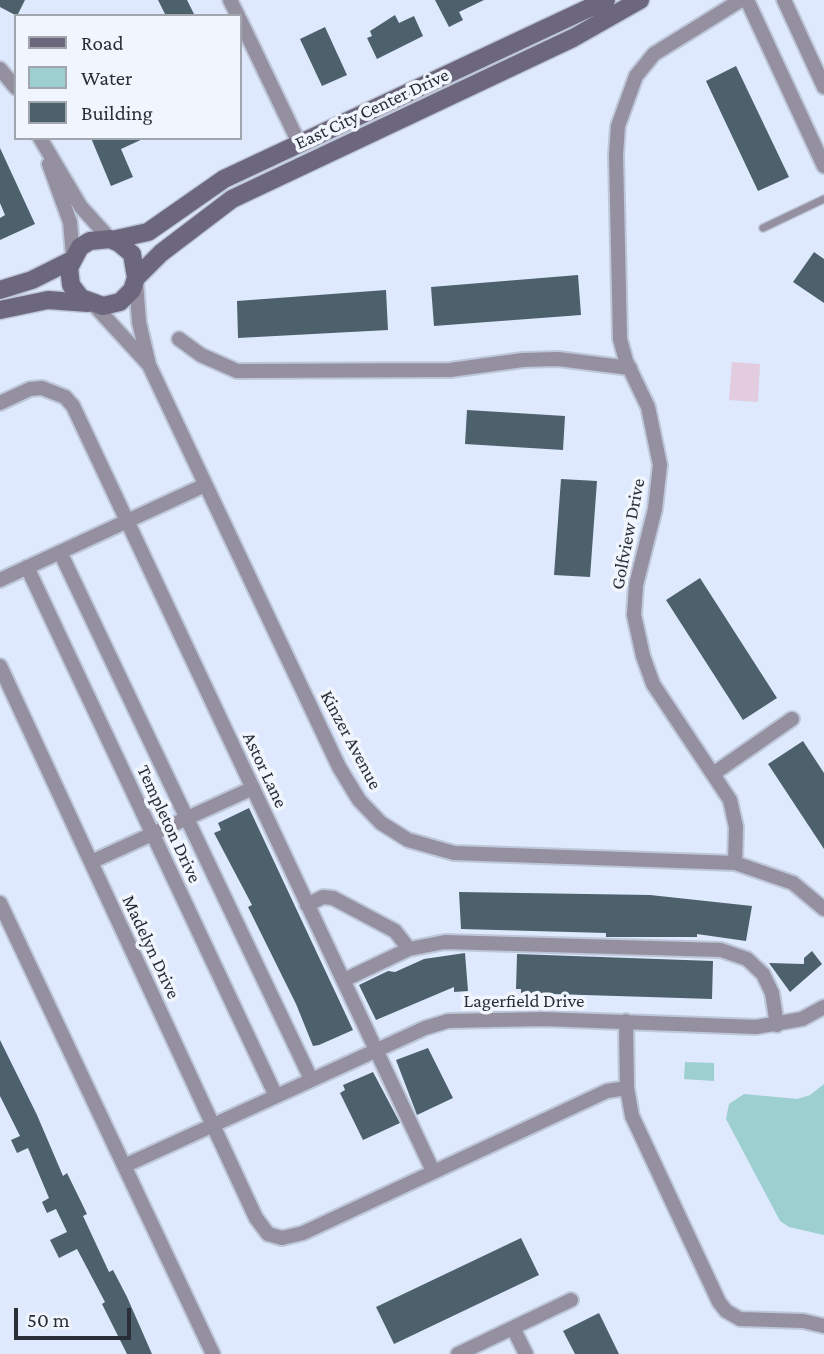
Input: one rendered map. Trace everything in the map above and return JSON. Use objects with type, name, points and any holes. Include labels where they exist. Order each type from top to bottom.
[{"type":"street","name":"East City Center Drive","points":[[111,240],[148,232],[216,184],[606,0]]},
{"type":"street","name":"East City Center Drive","points":[[136,280],[181,237],[232,199],[580,35],[640,0]]},
{"type":"street","name":"Golfview Drive","points":[[735,863],[732,807],[653,684],[643,656],[634,615],[636,585],[655,509],[660,465],[651,419],[620,339],[616,156],[618,126],[636,76],[654,54],[741,0]]},
{"type":"street","points":[[747,0],[824,166]]},
{"type":"street","points":[[784,0],[824,87]]},
{"type":"street","points":[[242,24],[299,143]]},
{"type":"street","points":[[0,69],[14,86]]},
{"type":"street","points":[[42,144],[70,222],[73,258],[71,285],[91,304]]},
{"type":"street","points":[[0,310],[48,300],[91,304],[120,302],[136,280],[131,254],[111,240],[81,207],[42,144]]},
{"type":"street","points":[[0,290],[32,279],[73,258],[90,241],[111,240]]},
{"type":"street","name":"Kinzer Avenue","points":[[136,280],[139,322],[149,365],[205,485],[344,775],[359,800],[396,834],[424,846],[454,853],[735,863],[793,883],[824,909]]},
{"type":"street","name":"Kinzer Avenue","points":[[91,304],[149,365]]},
{"type":"street","points":[[179,339],[209,360],[237,371],[450,370],[523,360],[558,359],[630,368]]},
{"type":"street","name":"Astor Lane","points":[[0,403],[30,389],[55,392],[73,406],[433,1171]]},
{"type":"street","points":[[0,580],[205,485]]},
{"type":"street","name":"Templeton Drive","points":[[60,552],[311,1079]]},
{"type":"street","name":"Templeton Drive","points":[[27,567],[276,1096]]},
{"type":"street","name":"Madelyn Drive","points":[[0,666],[259,1224],[275,1237],[290,1237],[433,1171]]},
{"type":"street","points":[[713,774],[793,719]]},
{"type":"street","points":[[91,862],[253,788]]},
{"type":"street","points":[[307,905],[323,897],[333,898],[395,931],[409,949]]},
{"type":"street","points":[[0,903],[213,1354]]},
{"type":"street","points":[[344,980],[409,949],[445,942],[729,952],[747,959],[763,974],[772,993],[777,1025]]},
{"type":"street","name":"Lagerfield Drive","points":[[124,1166],[311,1079],[448,1021],[471,1018],[626,1021],[756,1027],[802,1019],[824,1007]]},
{"type":"street","points":[[626,1021],[627,1088],[632,1116],[726,1311],[733,1317],[750,1320],[803,1321],[824,1326]]},
{"type":"street","points":[[433,1171],[607,1091],[627,1088]]},
{"type":"street","points":[[458,1354],[571,1300]]},
{"type":"street","points":[[513,1328],[526,1354]]},
{"type":"lane","points":[[763,228],[824,199]]},
{"type":"shaded area","points":[[732,362],[760,364],[758,402],[729,400]]},
{"type":"water","points":[[685,1062],[714,1063],[714,1081],[684,1079]]},
{"type":"water","points":[[824,1084],[824,1235],[789,1227],[780,1221],[726,1119],[729,1104],[744,1094],[797,1099],[810,1095]]},
{"type":"building","points":[[0,0],[25,0],[18,14],[0,7]]},
{"type":"building","points":[[158,0],[187,0],[194,14],[165,14]]},
{"type":"building","points":[[435,0],[484,0],[459,12],[463,20],[449,27]]},
{"type":"building","points":[[395,15],[399,23],[414,16],[423,36],[377,59],[367,38],[372,36],[370,31]]},
{"type":"building","points":[[325,27],[347,75],[322,86],[300,39]]},
{"type":"building","points":[[736,66],[789,177],[758,191],[706,81]]},
{"type":"building","points":[[92,140],[141,140],[121,149],[133,177],[111,186]]},
{"type":"building","points":[[0,148],[35,224],[0,240],[0,218],[5,215],[0,203]]},
{"type":"building","points":[[814,252],[824,259],[824,303],[793,282]]},
{"type":"building","points":[[578,275],[581,315],[434,326],[431,287]]},
{"type":"building","points":[[386,290],[388,330],[238,338],[237,301]]},
{"type":"building","points":[[467,410],[565,416],[563,450],[465,444]]},
{"type":"building","points":[[561,479],[597,481],[590,577],[554,575]]},
{"type":"building","points":[[700,578],[777,698],[743,720],[666,600]]},
{"type":"building","points":[[803,741],[824,773],[824,849],[768,764]]},
{"type":"building","points":[[249,808],[353,1030],[319,1045],[313,1046],[296,1004],[248,907],[252,905],[214,833],[221,830],[218,823]]},
{"type":"building","points":[[459,892],[650,895],[752,906],[746,941],[697,934],[697,937],[606,937],[606,933],[461,929]]},
{"type":"building","points":[[812,951],[822,964],[790,992],[769,963],[804,964],[804,958]]},
{"type":"building","points":[[465,953],[468,991],[454,992],[454,987],[376,1020],[359,985],[388,971],[395,972],[424,959]]},
{"type":"building","points":[[517,954],[713,961],[712,999],[521,993],[521,989],[516,989]]},
{"type":"building","points":[[0,1040],[63,1176],[67,1173],[87,1214],[83,1216],[109,1272],[113,1270],[152,1354],[127,1354],[102,1304],[105,1302],[77,1249],[59,1258],[50,1240],[67,1232],[56,1209],[47,1213],[42,1202],[49,1198],[28,1148],[17,1153],[11,1140],[20,1136],[0,1096]]},
{"type":"building","points":[[428,1048],[453,1098],[417,1115],[396,1060]]},
{"type":"building","points":[[373,1072],[400,1123],[363,1140],[340,1093],[345,1090],[343,1085]]},
{"type":"building","points":[[521,1238],[539,1275],[394,1344],[376,1307]]},
{"type":"building","points":[[599,1313],[619,1354],[575,1354],[563,1331]]}]
